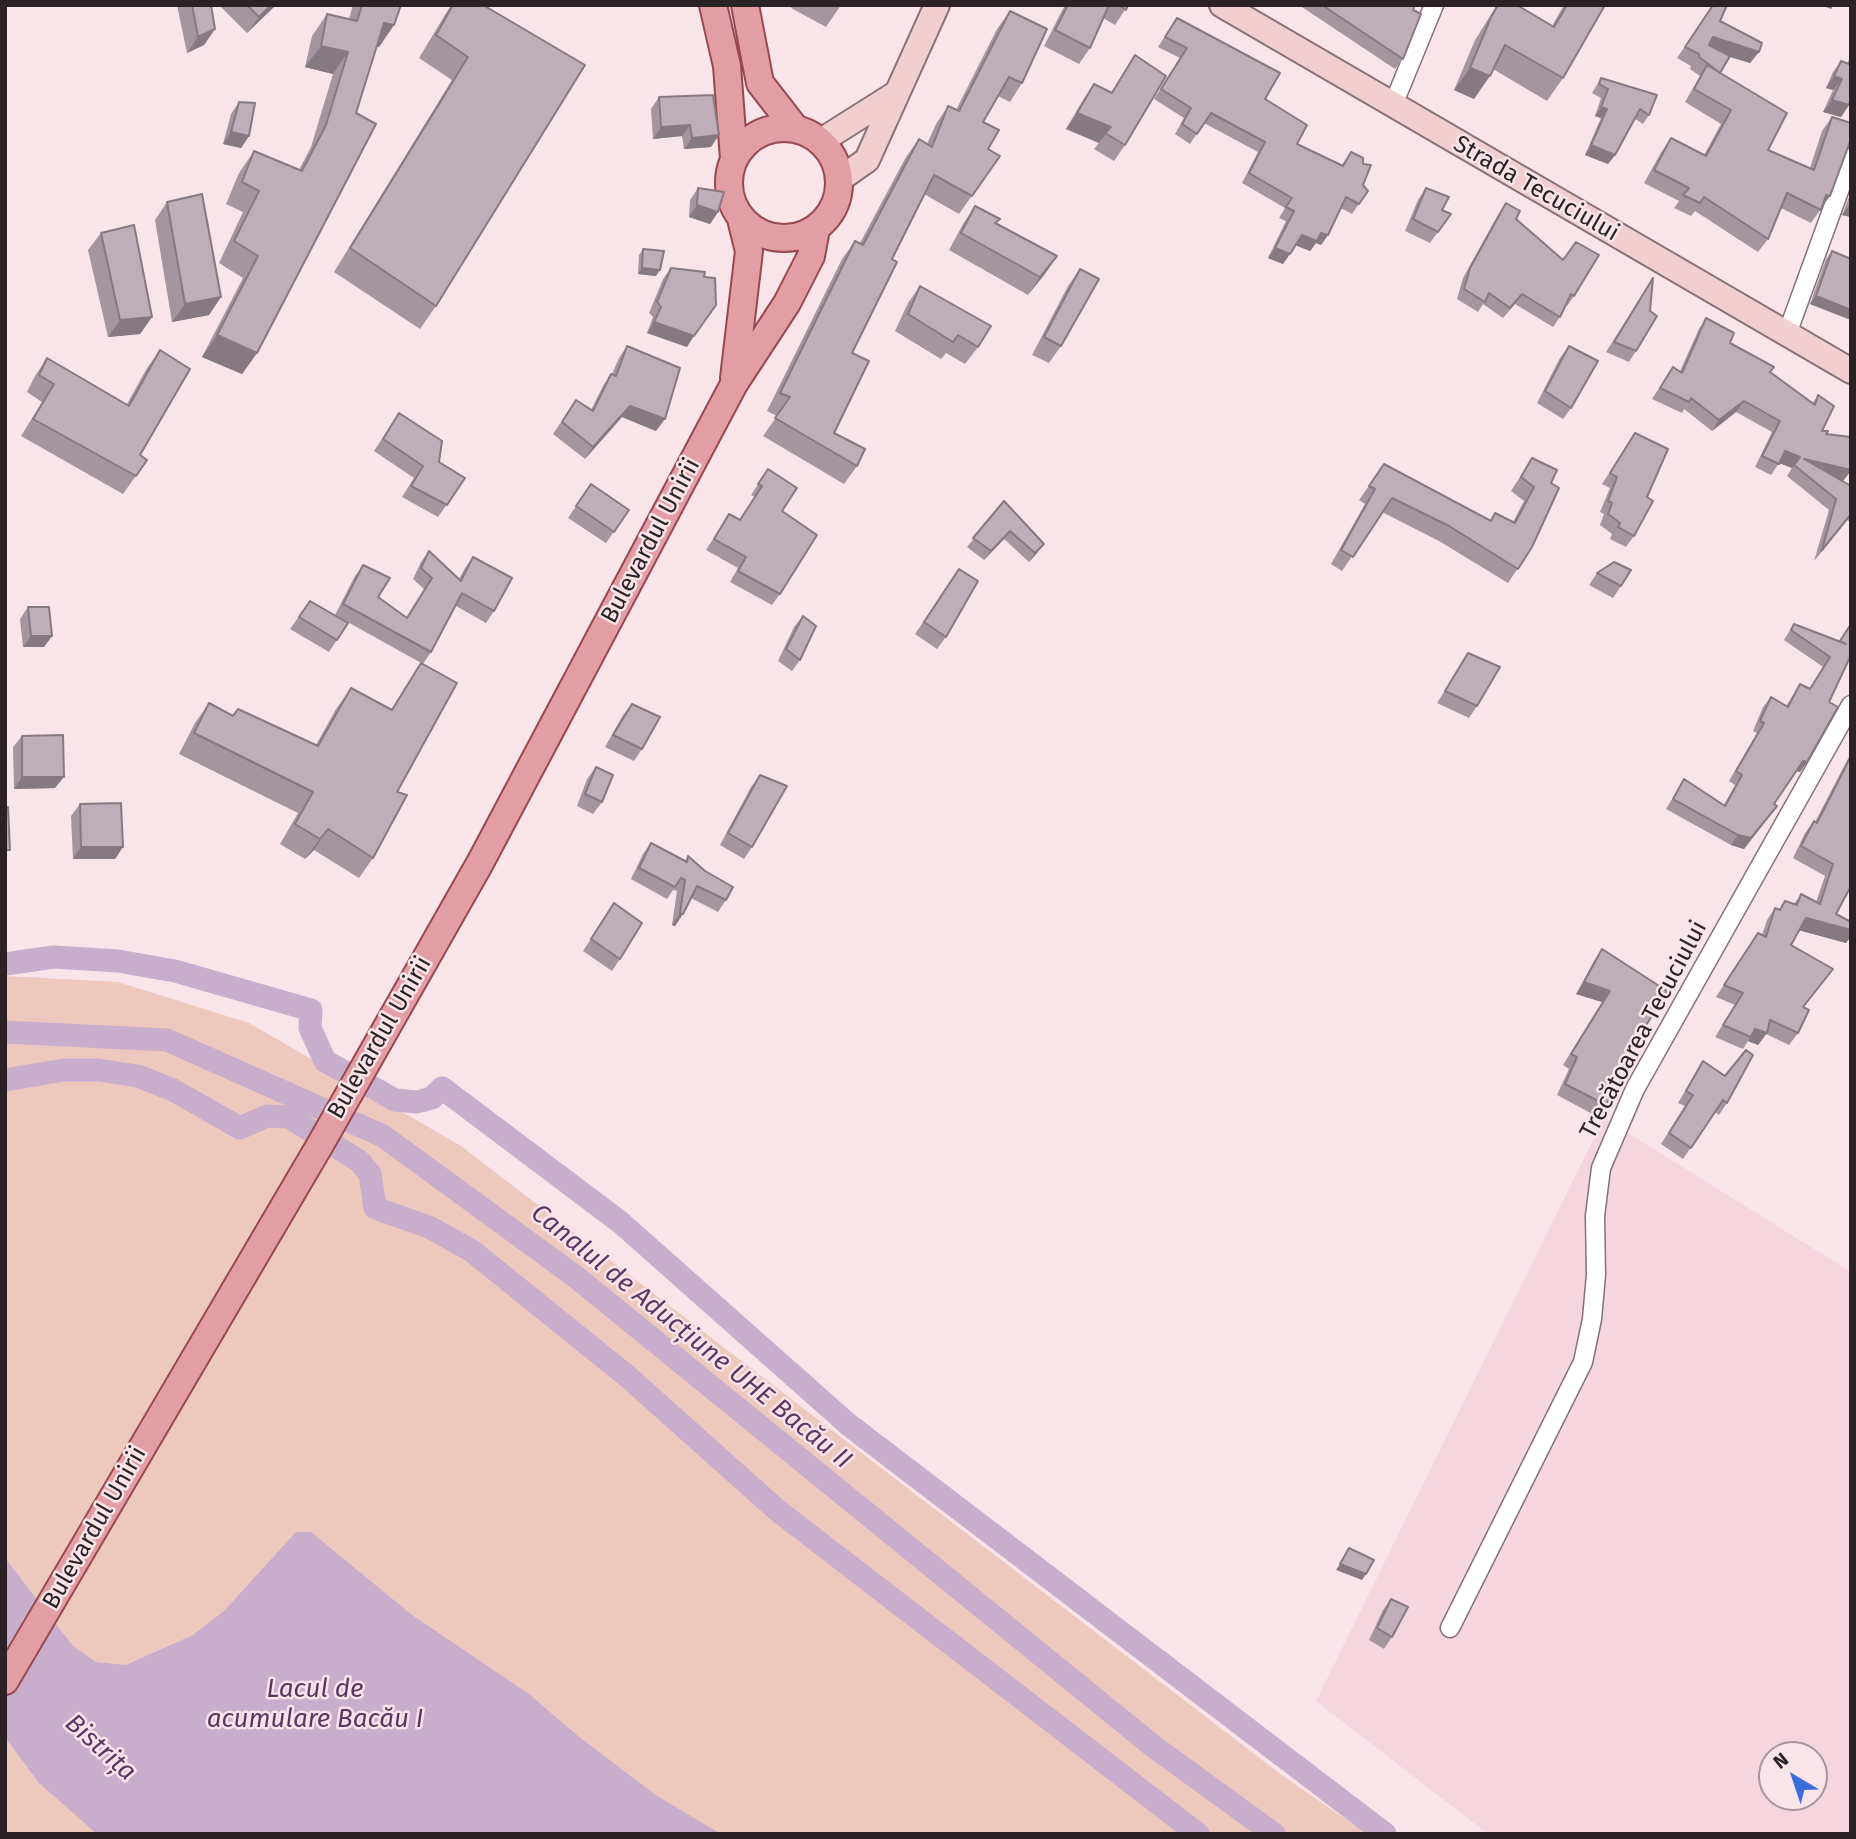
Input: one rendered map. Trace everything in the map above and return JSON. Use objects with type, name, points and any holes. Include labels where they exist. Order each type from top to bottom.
[{"type":"main road","points":[[713,5],[727,66],[734,159],[729,190],[741,219],[768,237],[785,239],[816,229],[830,216],[838,198],[840,179],[834,158],[821,141],[795,128],[760,83],[745,5]]},
{"type":"main road","points":[[840,179],[867,160],[937,5]]},
{"type":"main road","name":"Strada Tecuciului","points":[[1222,5],[1851,371]]},
{"type":"main road","points":[[821,141],[897,92]]},
{"type":"main road","points":[[734,159],[745,145],[759,134],[776,128],[795,128]]},
{"type":"main road","name":"Bulevardul Unirii","points":[[734,384],[749,251],[741,219]]},
{"type":"main road","name":"Bulevardul Unirii","points":[[5,1681],[364,1067],[480,863],[734,384],[787,303],[811,256],[816,229]]},
{"type":"street","points":[[1393,105],[1434,5]]},
{"type":"street","points":[[1787,334],[1851,158]]},
{"type":"street","name":"Trecătoarea Tecuciului","points":[[1450,1628],[1583,1362],[1593,1308],[1595,1216],[1601,1168],[1635,1089],[1851,705]]},
{"type":"shaded area","points":[[5,976],[118,982],[249,1023],[461,1146],[1283,1776],[1367,1834],[5,1834]]},
{"type":"shaded area","points":[[1604,1118],[1851,1272],[1851,1834],[1488,1834],[1316,1701]]},
{"type":"water","name":"Lacul de acumulare Bacău I","points":[[296,1532],[311,1532],[412,1615],[529,1694],[578,1736],[657,1796],[721,1834],[97,1834],[39,1783],[5,1737],[5,1558],[73,1646],[96,1662],[126,1665],[193,1635],[224,1611]]},
{"type":"building","points":[[192,5],[211,5],[215,29],[198,37]]},
{"type":"building","points":[[247,5],[271,5],[259,17]]},
{"type":"building","points":[[362,5],[401,5],[394,25],[384,23],[356,113],[376,124],[257,353],[217,335],[258,256],[234,241],[259,191],[242,182],[254,151],[302,171],[326,125],[348,52],[321,46],[327,14],[357,21]]},
{"type":"building","points":[[453,5],[483,5],[585,65],[436,306],[350,248],[468,57],[436,35]]},
{"type":"building","points":[[1068,5],[1109,5],[1090,48],[1055,30]]},
{"type":"building","points":[[1322,5],[1415,5],[1413,10],[1421,14],[1403,59]]},
{"type":"building","points":[[1498,5],[1517,5],[1554,27],[1567,5],[1605,5],[1563,78],[1505,45],[1490,76],[1470,68]]},
{"type":"building","points":[[1713,5],[1727,5],[1720,21],[1762,43],[1759,52],[1713,37],[1709,45],[1730,56],[1720,73],[1699,57],[1699,54],[1685,47]]},
{"type":"building","points":[[1010,11],[1047,29],[1022,83],[1009,77],[983,122],[999,130],[988,149],[1000,156],[972,196],[934,175],[892,259],[897,262],[852,353],[869,361],[834,433],[865,449],[857,466],[775,418],[790,397],[780,393],[855,241],[863,245],[919,139],[932,147],[948,106],[959,111]]},
{"type":"building","points":[[1177,18],[1280,73],[1265,99],[1307,125],[1297,144],[1343,166],[1351,152],[1363,158],[1363,164],[1371,165],[1363,185],[1368,191],[1359,204],[1346,197],[1328,235],[1321,233],[1317,241],[1302,235],[1290,254],[1275,248],[1294,211],[1286,207],[1292,198],[1249,173],[1265,142],[1211,113],[1197,134],[1182,124],[1191,108],[1161,89],[1187,48],[1165,37]]},
{"type":"building","points":[[1135,55],[1166,76],[1125,145],[1105,133],[1111,127],[1077,113],[1094,84],[1112,93]]},
{"type":"building","points":[[1851,59],[1849,105],[1832,100],[1842,79],[1834,76],[1841,61],[1849,64]]},
{"type":"building","points":[[1707,65],[1787,113],[1768,150],[1814,170],[1832,117],[1851,123],[1851,139],[1830,196],[1826,195],[1821,210],[1787,193],[1768,239],[1704,197],[1700,203],[1683,195],[1689,188],[1654,170],[1671,138],[1706,156],[1731,110],[1694,89]]},
{"type":"building","points":[[1601,78],[1657,95],[1649,115],[1640,109],[1615,155],[1591,145],[1607,109],[1601,107],[1608,89],[1599,84]]},
{"type":"building","points":[[713,95],[719,135],[692,138],[690,125],[661,127],[659,97]]},
{"type":"building","points":[[239,102],[255,103],[249,136],[231,132]]},
{"type":"building","points":[[698,188],[724,192],[718,212],[697,205]]},
{"type":"building","points":[[1426,188],[1449,197],[1442,210],[1451,214],[1438,232],[1413,219]]},
{"type":"building","points":[[202,194],[221,297],[185,304],[167,202]]},
{"type":"building","points":[[1506,203],[1520,211],[1516,219],[1563,260],[1576,242],[1599,255],[1574,296],[1571,294],[1560,317],[1522,294],[1510,308],[1489,293],[1485,302],[1464,289],[1470,268]]},
{"type":"building","points":[[975,206],[1000,219],[995,223],[1057,256],[1040,277],[961,233]]},
{"type":"building","points":[[134,225],[152,317],[120,320],[101,233]]},
{"type":"building","points":[[643,249],[664,251],[660,270],[642,268]]},
{"type":"building","points":[[1832,251],[1851,259],[1851,310],[1816,296]]},
{"type":"building","points":[[671,268],[705,272],[704,277],[715,278],[716,305],[694,336],[654,322],[661,307],[657,302]]},
{"type":"building","points":[[1080,269],[1099,279],[1061,346],[1044,337]]},
{"type":"building","points":[[1653,278],[1650,311],[1657,316],[1636,351],[1614,342]]},
{"type":"building","points":[[920,286],[991,326],[978,347],[958,335],[953,342],[908,314]]},
{"type":"building","points":[[1706,318],[1734,333],[1730,343],[1774,367],[1770,372],[1815,405],[1818,395],[1834,406],[1822,431],[1828,431],[1826,434],[1851,437],[1851,470],[1804,459],[1851,486],[1851,514],[1822,550],[1836,499],[1794,465],[1800,457],[1785,451],[1779,464],[1762,456],[1780,421],[1744,401],[1719,420],[1691,398],[1689,402],[1660,388],[1673,367],[1682,373]]},
{"type":"building","points":[[627,346],[680,368],[665,419],[630,406],[593,447],[562,422],[576,400],[593,411],[611,374],[616,376]]},
{"type":"building","points":[[1569,346],[1598,361],[1571,408],[1545,391]]},
{"type":"building","points":[[160,350],[190,369],[140,455],[147,460],[136,476],[33,419],[54,384],[39,375],[47,358],[129,406]]},
{"type":"building","points":[[399,413],[442,441],[439,462],[465,478],[447,505],[411,486],[423,466],[383,439]]},
{"type":"building","points":[[1635,433],[1668,449],[1647,497],[1653,501],[1634,536],[1618,527],[1620,523],[1608,514],[1612,503],[1608,501],[1617,477],[1610,473]]},
{"type":"building","points":[[1532,458],[1557,470],[1551,483],[1559,488],[1532,547],[1518,569],[1449,526],[1392,498],[1353,557],[1341,550],[1375,489],[1369,486],[1384,464],[1491,521],[1495,513],[1515,523],[1534,487],[1521,477]]},
{"type":"building","points":[[768,469],[797,488],[782,511],[817,535],[780,594],[738,571],[746,557],[714,539],[729,514],[740,520],[762,486],[758,484]]},
{"type":"building","points":[[591,484],[629,510],[614,532],[576,506]]},
{"type":"building","points":[[1004,501],[1044,544],[1035,553],[1010,531],[991,551],[973,538]]},
{"type":"building","points":[[429,551],[461,581],[473,557],[512,578],[494,611],[462,593],[431,652],[343,604],[363,565],[390,578],[378,597],[407,618],[432,578],[421,568]]},
{"type":"building","points":[[1614,562],[1631,570],[1621,586],[1597,573]]},
{"type":"building","points":[[959,569],[978,581],[946,637],[924,622]]},
{"type":"building","points":[[310,601],[348,623],[337,640],[299,617]]},
{"type":"building","points":[[28,607],[49,607],[52,636],[31,636]]},
{"type":"building","points":[[803,616],[816,626],[800,660],[786,649]]},
{"type":"building","points":[[1794,624],[1846,644],[1840,641],[1851,624],[1851,655],[1829,702],[1838,707],[1807,762],[1803,761],[1774,804],[1777,806],[1751,838],[1738,835],[1673,799],[1684,779],[1725,806],[1742,775],[1736,771],[1764,723],[1760,721],[1771,697],[1788,707],[1800,684],[1810,689],[1830,657],[1791,630]]},
{"type":"building","points":[[1468,653],[1500,667],[1477,706],[1445,691]]},
{"type":"building","points":[[421,663],[457,683],[397,792],[407,795],[373,858],[328,829],[320,839],[295,824],[313,792],[194,733],[209,703],[233,716],[238,709],[318,746],[351,688],[392,710]]},
{"type":"building","points":[[632,704],[660,717],[642,749],[613,735]]},
{"type":"building","points":[[63,735],[64,777],[22,777],[22,736]]},
{"type":"building","points":[[1851,756],[1851,886],[1836,914],[1851,922],[1851,930],[1806,918],[1791,945],[1833,969],[1803,1007],[1809,1010],[1798,1033],[1770,1020],[1767,1033],[1755,1029],[1751,1037],[1723,1025],[1743,993],[1724,985],[1758,933],[1766,937],[1775,908],[1780,910],[1785,901],[1797,905],[1801,894],[1820,904],[1833,864],[1801,846],[1814,821],[1817,823]]},
{"type":"building","points":[[596,767],[613,775],[602,802],[585,794]]},
{"type":"building","points":[[760,775],[787,786],[752,847],[728,833]]},
{"type":"building","points":[[121,803],[123,847],[81,847],[80,804]]},
{"type":"building","points":[[5,807],[8,807],[10,850],[5,850]]},
{"type":"building","points":[[651,843],[687,862],[688,856],[705,871],[733,887],[726,900],[697,886],[683,914],[680,913],[685,880],[681,878],[675,887],[639,868]]},
{"type":"building","points":[[614,903],[642,923],[620,959],[591,939]]},
{"type":"building","points":[[1602,949],[1667,991],[1611,1083],[1617,1086],[1606,1105],[1565,1084],[1577,1057],[1571,1054],[1610,991],[1584,982]]},
{"type":"building","points":[[1746,1050],[1753,1055],[1727,1103],[1723,1100],[1691,1148],[1669,1133],[1693,1095],[1686,1091],[1703,1061],[1725,1076]]},
{"type":"building","points":[[1349,1548],[1374,1560],[1366,1574],[1340,1564]]},
{"type":"building","points":[[1391,1599],[1408,1607],[1392,1637],[1377,1628]]},
{"type":"waterway","points":[[5,964],[54,957],[118,961],[175,971],[311,1010],[310,1028],[325,1061],[395,1100],[417,1102],[432,1098],[442,1088],[620,1222],[849,1425],[1385,1834]]},
{"type":"waterway","name":"Canalul de Aducțiune UHE Bacău II","points":[[5,1032],[167,1040],[383,1136],[576,1277],[1153,1746],[1274,1834]]},
{"type":"waterway","points":[[5,1080],[64,1070],[98,1070],[138,1076],[173,1090],[240,1128],[267,1116],[289,1117],[359,1161],[370,1174],[375,1208],[429,1227],[472,1251],[627,1376],[777,1510],[1198,1834]]},
{"type":"water label","name":"Bistrița","points":[[100,1748]]}]
